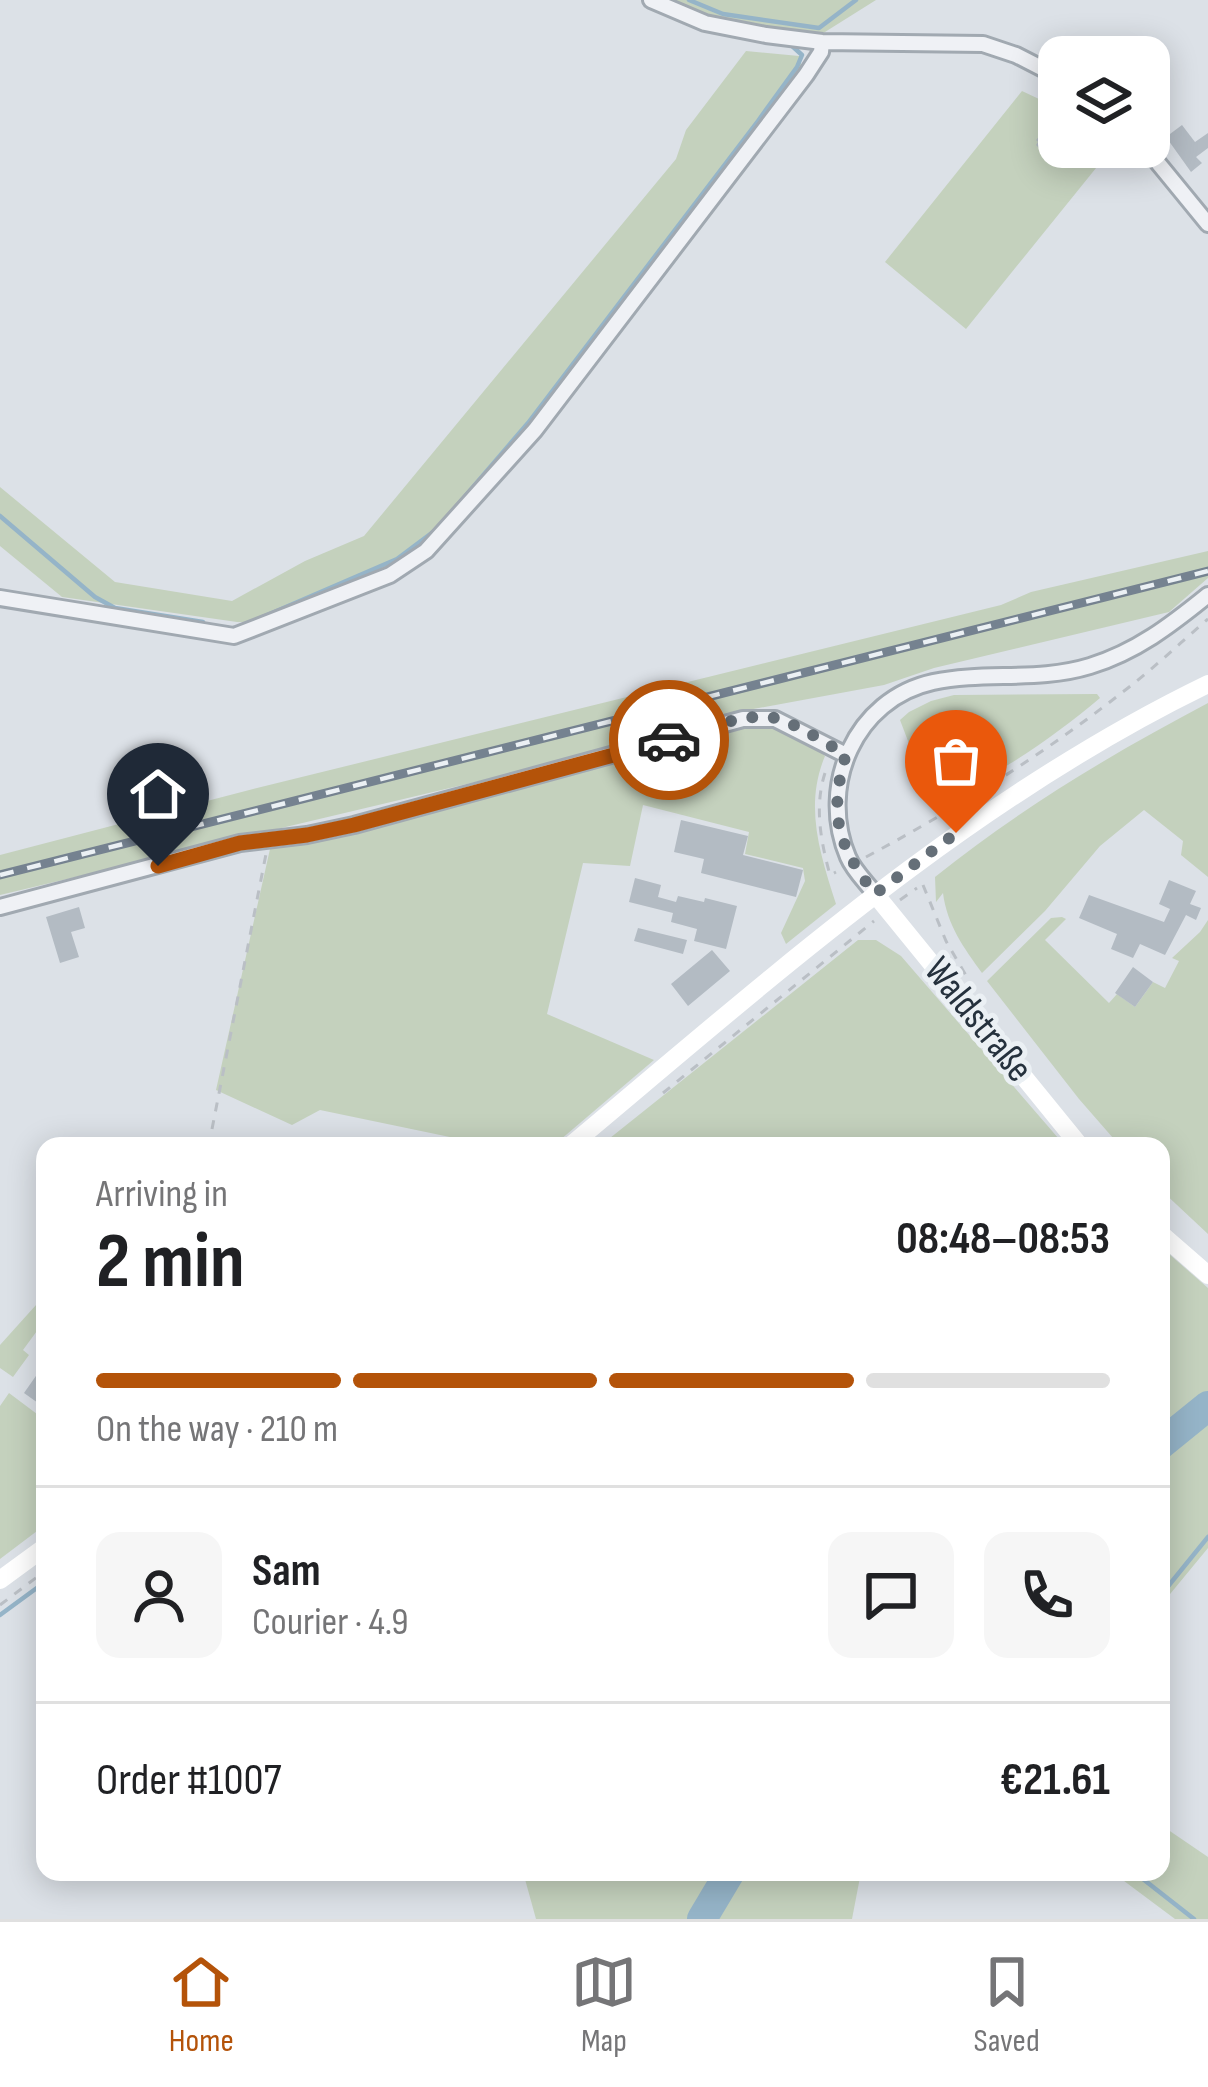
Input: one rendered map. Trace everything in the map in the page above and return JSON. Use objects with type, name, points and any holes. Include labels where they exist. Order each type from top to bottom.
[{"type":"main road","points":[[581,1137],[881,902],[956,833],[1089,747],[1208,683]]},
{"type":"main road","name":"Waldstraße","points":[[881,902],[1073,1137]]},
{"type":"main road","points":[[1170,1242],[1208,1275]]},
{"type":"main road","points":[[0,1580],[36,1553]]},
{"type":"street","points":[[651,0],[705,22],[822,42],[983,44],[1038,66]]},
{"type":"street","points":[[0,598],[235,636],[390,575],[426,551],[535,430],[806,75],[822,42]]},
{"type":"street","points":[[1162,168],[1208,224]]},
{"type":"street","points":[[881,902],[852,864],[839,823],[838,784],[846,754],[872,716],[910,690],[935,682],[1044,676],[1090,666],[1155,636],[1208,595]]},
{"type":"street","points":[[0,907],[240,843],[354,825],[743,719],[776,718],[846,754]]},
{"type":"path","points":[[908,834],[1100,710],[1208,619]]},
{"type":"path","points":[[212,1129],[266,840]]},
{"type":"path","points":[[660,1094],[881,902],[922,884],[946,941],[974,987]]},
{"type":"path","points":[[0,1605],[36,1578]]},
{"type":"green space","points":[[670,0],[876,0],[817,37],[717,23]]},
{"type":"green space","points":[[746,51],[799,56],[803,72],[592,354],[441,536],[397,569],[272,623],[237,622],[62,597],[0,546],[0,487],[115,582],[232,601],[305,561],[364,536],[676,159],[686,130]]},
{"type":"green space","points":[[1022,91],[1038,99],[1038,168],[1096,168],[966,329],[885,262]]},
{"type":"green space","points":[[1208,551],[1208,578],[1169,612],[934,668],[884,685],[737,712],[685,732],[0,895],[0,855]]},
{"type":"green space","points":[[1097,694],[1100,698],[1047,739],[952,796],[924,783],[900,720],[931,701],[954,695]]},
{"type":"green space","points":[[1208,703],[1208,877],[1181,855],[1183,841],[1144,810],[1100,846],[1045,911],[982,973],[952,926],[943,893],[936,902],[935,877],[1067,784]]},
{"type":"green space","points":[[744,724],[767,726],[807,741],[825,756],[815,812],[836,904],[786,944],[781,933],[805,881],[803,868],[745,854],[749,832],[643,805],[630,866],[583,863],[547,1014],[654,1060],[564,1137],[450,1137],[320,1110],[292,1125],[216,1090],[270,849]]},
{"type":"green space","points":[[1051,918],[1066,919],[1045,940],[1109,1003],[1117,994],[1135,1007],[1153,982],[1165,988],[1179,961],[1172,958],[1208,920],[1208,1234],[1170,1198],[1170,1137],[1112,1137],[987,981]]},
{"type":"green space","points":[[858,940],[876,940],[901,956],[1057,1137],[611,1137]]},
{"type":"green space","points":[[1170,1255],[1208,1288],[1208,1402],[1170,1434]]},
{"type":"green space","points":[[36,1305],[36,1332],[23,1350],[29,1355],[13,1377],[0,1368],[0,1345]]},
{"type":"green space","points":[[9,1393],[36,1413],[36,1532],[0,1559],[0,1406]]},
{"type":"green space","points":[[1208,1409],[1208,1548],[1170,1594],[1170,1439]]},
{"type":"green space","points":[[1170,1831],[1208,1857],[1208,1919],[1175,1919],[1124,1881],[1170,1881]]},
{"type":"green space","points":[[525,1881],[721,1881],[698,1919],[536,1919]]},
{"type":"green space","points":[[728,1881],[859,1881],[852,1919],[706,1919]]},
{"type":"building","points":[[1182,125],[1195,142],[1208,133],[1208,148],[1196,157],[1202,163],[1191,172],[1170,143],[1170,134]]},
{"type":"building","points":[[681,820],[748,836],[743,855],[803,870],[796,897],[701,873],[704,859],[674,852]]},
{"type":"building","points":[[635,878],[661,885],[658,897],[676,902],[678,896],[737,906],[726,949],[694,941],[697,929],[671,922],[673,913],[629,902]]},
{"type":"building","points":[[1169,880],[1196,891],[1190,904],[1201,908],[1196,920],[1186,915],[1165,955],[1140,944],[1133,958],[1111,949],[1117,934],[1079,918],[1089,895],[1164,922],[1170,909],[1159,904]]},
{"type":"building","points":[[79,907],[85,928],[71,932],[79,957],[60,963],[46,917]]},
{"type":"building","points":[[638,928],[687,940],[683,954],[634,941]]},
{"type":"building","points":[[712,950],[730,971],[688,1006],[671,984]]},
{"type":"building","points":[[1133,967],[1153,982],[1135,1007],[1115,993]]},
{"type":"building","points":[[36,1376],[36,1402],[24,1393]]},
{"type":"waterway","points":[[689,0],[723,14],[819,28],[856,0]]},
{"type":"waterway","points":[[258,619],[397,559],[437,529],[528,423],[758,121],[797,67],[802,55],[791,45]]},
{"type":"waterway","points":[[0,516],[95,597],[115,608],[203,622]]},
{"type":"waterway","points":[[1170,1437],[1208,1406]]},
{"type":"waterway","points":[[1170,1584],[1208,1537]]},
{"type":"waterway","points":[[0,1615],[36,1589]]},
{"type":"waterway","points":[[702,1919],[725,1881]]},
{"type":"waterway","points":[[1145,1881],[1194,1919]]},
{"type":"railway","points":[[0,875],[1208,571]]},
{"type":"way so far","points":[[669,740],[743,719],[776,718],[846,754],[838,784],[839,823],[852,864],[875,894],[956,833]]},
{"type":"route","points":[[158,866],[240,843],[354,825],[669,740]]}]
